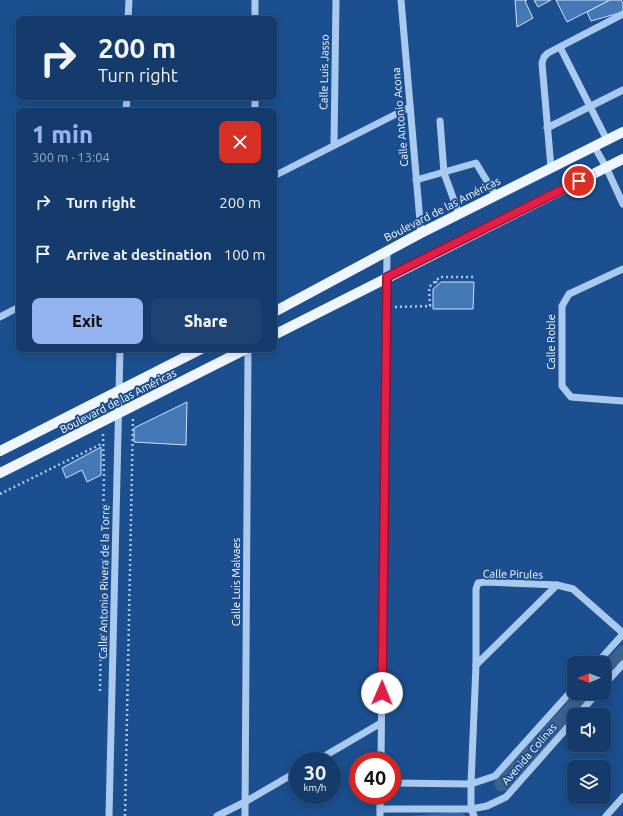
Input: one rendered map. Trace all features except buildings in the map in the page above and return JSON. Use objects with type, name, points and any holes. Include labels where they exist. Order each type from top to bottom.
[{"type":"main road","name":"Boulevard de las Américas","points":[[277,310],[421,233],[623,132]]},
{"type":"main road","points":[[277,333],[623,159]]},
{"type":"main road","name":"Boulevard de las Américas","points":[[0,451],[196,352]]},
{"type":"main road","name":"Boulevard de las Américas","points":[[0,474],[241,352]]},
{"type":"street","points":[[128,0],[128,16]]},
{"type":"street","points":[[255,0],[255,16]]},
{"type":"street","name":"Calle Luis Jasso","points":[[334,145],[336,0]]},
{"type":"street","name":"Calle Antonio Acona","points":[[401,0],[421,233]]},
{"type":"street","points":[[551,168],[542,63],[544,57],[548,53],[623,14]]},
{"type":"street","points":[[560,47],[607,140]]},
{"type":"street","points":[[547,128],[623,90]]},
{"type":"street","points":[[277,174],[410,107]]},
{"type":"street","points":[[440,121],[444,173],[459,214]]},
{"type":"street","points":[[594,146],[606,167],[623,204]]},
{"type":"street","points":[[416,180],[444,173],[476,162],[496,196]]},
{"type":"street","points":[[381,752],[387,251]]},
{"type":"street","name":"Calle Roble","points":[[623,269],[569,294],[562,306],[562,386],[572,397],[623,401]]},
{"type":"street","points":[[0,317],[16,309]]},
{"type":"street","name":"Calle Antonio Rivera de la Torre","points":[[109,816],[120,352]]},
{"type":"street","name":"Calle Luis Malvaes","points":[[245,816],[247,352]]},
{"type":"street","name":"Calle Pirules","points":[[472,813],[471,784],[476,665],[476,589],[478,583],[485,582],[557,586],[573,589],[623,634]]},
{"type":"street","name":"Calle Pirules","points":[[476,665],[557,586]]},
{"type":"street","points":[[603,656],[623,634]]},
{"type":"street","points":[[611,678],[623,664]]},
{"type":"street","name":"Avenida Colinas","points":[[401,783],[471,784],[495,776],[567,696]]},
{"type":"street","points":[[584,708],[591,700]]},
{"type":"street","points":[[331,752],[381,723]]},
{"type":"street","name":"Avenida Colinas","points":[[380,812],[472,813],[506,797],[567,728]]},
{"type":"street","points":[[217,816],[245,802],[289,776]]},
{"type":"street","points":[[606,816],[623,797]]},
{"type":"path","points":[[387,307],[430,306],[429,288],[440,277],[475,277]]},
{"type":"path","points":[[436,281],[437,286]]},
{"type":"path","points":[[125,816],[133,406]]},
{"type":"path","points":[[100,697],[103,421]]},
{"type":"path","points":[[0,494],[103,443]]},
{"type":"shaded area","points":[[453,812],[463,813],[465,816],[410,816]]},
{"type":"waterway","points":[[611,666],[623,653]]},
{"type":"waterway","points":[[502,784],[580,700]]},
{"type":"route","points":[[382,693],[387,277],[579,181]]}]
